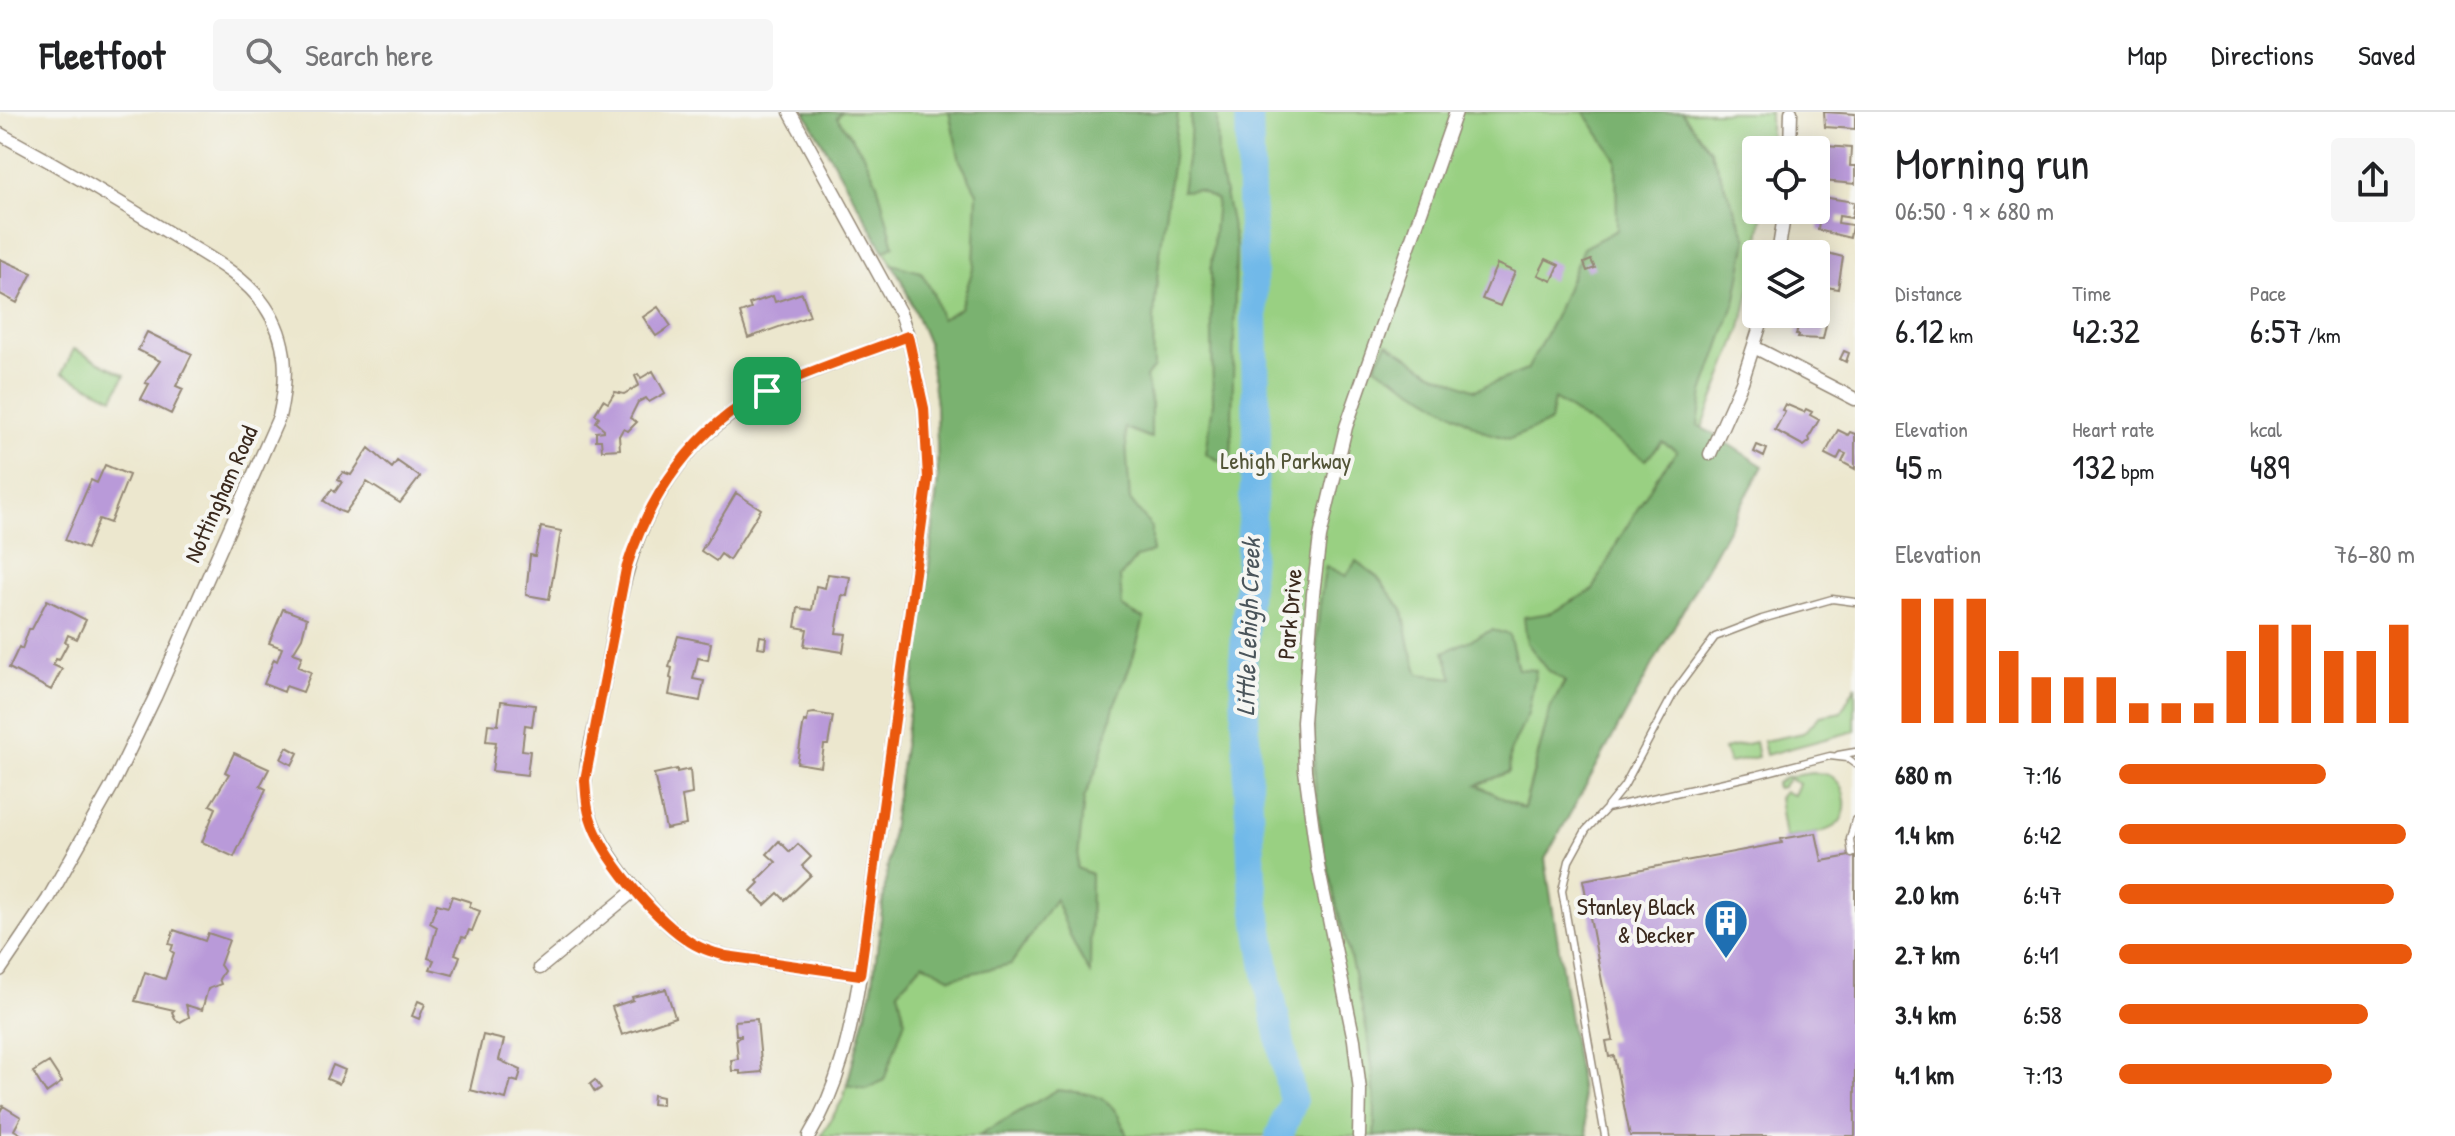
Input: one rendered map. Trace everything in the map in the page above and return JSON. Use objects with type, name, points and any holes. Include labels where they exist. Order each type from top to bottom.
[{"type":"street","points":[[790,112],[900,313],[924,408],[928,478],[860,975],[840,1067],[832,1091],[809,1136]]},
{"type":"street","name":"Park Drive","points":[[1359,1136],[1360,1091],[1354,1040],[1318,866],[1305,770],[1303,722],[1313,594],[1320,537],[1346,427],[1456,112]]},
{"type":"street","points":[[1790,136],[1791,112]]},
{"type":"street","name":"Nottingham Road","points":[[0,134],[126,206],[237,276],[267,308],[281,339],[286,365],[286,387],[279,417],[135,742],[70,862],[0,970]]},
{"type":"street","points":[[1710,454],[1760,328]]},
{"type":"street","points":[[860,975],[726,956],[705,950],[686,939],[636,889],[595,831],[586,799],[585,780],[626,569],[647,514],[678,465],[718,423],[742,405],[767,391],[908,336]]},
{"type":"street","points":[[1754,347],[1855,399]]},
{"type":"street","points":[[540,968],[636,889]]},
{"type":"lane","points":[[1605,1136],[1562,891],[1569,861],[1586,830],[1624,786],[1675,691],[1715,637],[1762,619],[1832,599],[1855,602]]},
{"type":"lane","points":[[1607,808],[1855,752]]},
{"type":"lane","points":[[1830,756],[1847,758],[1855,764]]},
{"type":"lane","points":[[1852,854],[1850,839],[1855,820]]},
{"type":"green space","name":"Lehigh Parkway","points":[[805,112],[1770,112],[1770,136],[1742,136],[1742,224],[1761,224],[1759,240],[1742,240],[1741,328],[1702,428],[1551,706],[1520,822],[1547,1136],[821,1136],[843,1099],[872,990],[927,587],[938,480],[936,405],[928,343],[903,283]]},
{"type":"green space","points":[[805,112],[842,112],[837,117],[864,155],[877,183],[894,246],[884,251]]},
{"type":"green space","points":[[949,112],[1178,112],[1158,271],[1154,367],[1146,377],[1151,403],[1151,438],[1125,428],[1130,500],[1152,528],[1152,552],[1137,557],[1120,577],[1122,607],[1144,619],[1115,703],[1099,764],[1084,798],[1077,868],[1091,874],[1090,974],[1055,899],[1011,964],[951,978],[923,963],[898,991],[905,1020],[884,1080],[866,1089],[847,1085],[872,990],[927,587],[938,480],[936,405],[928,343],[892,264],[921,272],[933,293],[941,319],[960,308],[974,266],[977,193],[960,161]]},
{"type":"green space","points":[[1191,112],[1217,112],[1218,161],[1236,245],[1231,467],[1206,454],[1213,403],[1211,266],[1217,200],[1198,190],[1182,191]]},
{"type":"green space","points":[[1584,112],[1682,112],[1710,150],[1747,239],[1742,240],[1742,266],[1736,299],[1703,393],[1698,425],[1763,466],[1545,859],[1588,1136],[1374,1136],[1375,1100],[1367,1030],[1325,856],[1314,768],[1316,652],[1326,566],[1346,576],[1356,561],[1377,577],[1403,610],[1419,674],[1453,678],[1444,652],[1492,630],[1509,634],[1518,669],[1536,670],[1528,714],[1510,752],[1509,772],[1477,785],[1524,809],[1551,706],[1565,682],[1548,670],[1527,643],[1524,617],[1551,613],[1593,590],[1618,541],[1658,475],[1677,451],[1662,442],[1646,460],[1554,399],[1550,422],[1510,439],[1485,432],[1375,366],[1387,343],[1430,371],[1475,390],[1527,370],[1555,317],[1583,248],[1617,230],[1616,159]]},
{"type":"green space","points":[[74,349],[125,375],[113,398],[62,373]]},
{"type":"green space","points":[[1855,687],[1855,731],[1766,755],[1763,741],[1803,733],[1820,716],[1841,712]]},
{"type":"green space","points":[[1755,742],[1758,757],[1729,763],[1724,749]]},
{"type":"green space","points":[[1827,774],[1841,786],[1845,801],[1843,815],[1829,829],[1785,838],[1779,798],[1784,792],[1794,795],[1799,784],[1789,778],[1782,787],[1777,788],[1776,784],[1785,777]]},
{"type":"green space","points":[[1057,1090],[1093,1095],[1110,1104],[1127,1136],[977,1136]]},
{"type":"building","points":[[1824,112],[1855,114],[1855,129],[1825,127]]},
{"type":"building","points":[[1830,146],[1851,148],[1850,166],[1855,166],[1855,184],[1830,182]]},
{"type":"building","points":[[1830,198],[1854,202],[1852,218],[1839,216],[1838,223],[1852,225],[1850,238],[1818,230],[1819,224],[1830,224]]},
{"type":"building","points":[[1830,254],[1843,257],[1838,289],[1830,288]]},
{"type":"building","points":[[0,259],[32,273],[17,303],[0,294]]},
{"type":"building","points":[[1546,259],[1559,265],[1552,281],[1538,275]]},
{"type":"building","points":[[1591,260],[1595,268],[1587,271],[1584,263]]},
{"type":"building","points":[[1497,264],[1515,272],[1500,306],[1482,299]]},
{"type":"building","points":[[802,293],[810,316],[748,338],[740,313],[751,309],[749,304],[773,296],[775,302]]},
{"type":"building","points":[[658,307],[671,326],[656,336],[643,317]]},
{"type":"building","points":[[1798,328],[1825,328],[1823,339],[1798,338],[1799,335],[1796,335]]},
{"type":"building","points":[[147,332],[192,354],[176,386],[183,389],[171,414],[141,399],[149,384],[145,383],[160,361],[138,350]]},
{"type":"building","points":[[1844,351],[1849,353],[1846,362],[1840,359]]},
{"type":"building","points":[[653,371],[665,393],[649,402],[646,398],[638,402],[630,418],[637,422],[628,431],[623,429],[619,436],[620,449],[602,450],[601,440],[596,440],[596,432],[604,429],[596,422],[599,417],[595,414],[603,400],[608,403],[615,392],[624,394],[639,385],[635,376],[638,374],[641,378]]},
{"type":"building","points":[[1785,404],[1804,412],[1806,409],[1819,420],[1809,437],[1810,441],[1804,446],[1775,430],[1785,411],[1782,410]]},
{"type":"building","points":[[1838,430],[1848,435],[1850,432],[1855,434],[1855,469],[1842,462],[1846,454],[1841,452],[1837,460],[1825,454]]},
{"type":"building","points":[[1757,445],[1767,449],[1764,457],[1754,452]]},
{"type":"building","points":[[369,448],[392,468],[397,461],[420,477],[400,503],[367,482],[345,513],[324,501],[332,489],[335,492],[342,482],[338,480],[343,472],[351,475]]},
{"type":"building","points":[[105,465],[129,475],[110,523],[99,519],[87,549],[65,540],[91,480],[97,483]]},
{"type":"building","points":[[736,493],[761,509],[729,560],[721,554],[716,561],[701,551]]},
{"type":"building","points":[[541,527],[561,531],[549,599],[526,595],[530,555],[535,556]]},
{"type":"building","points":[[828,574],[850,577],[847,596],[842,595],[836,633],[846,634],[843,652],[804,646],[807,629],[795,627],[798,608],[812,610],[816,586],[825,588]]},
{"type":"building","points":[[47,600],[86,620],[77,639],[68,635],[65,642],[68,643],[53,665],[62,669],[51,690],[9,668]]},
{"type":"building","points":[[283,609],[307,618],[302,638],[293,653],[302,656],[298,667],[311,672],[303,692],[286,686],[284,692],[264,684],[282,648],[269,643]]},
{"type":"building","points":[[678,636],[711,643],[708,660],[698,658],[693,679],[704,681],[700,701],[669,695],[672,668],[669,667]]},
{"type":"building","points":[[760,636],[766,637],[765,648],[758,647]]},
{"type":"building","points":[[501,701],[535,705],[532,726],[525,725],[522,750],[530,751],[527,775],[492,771],[496,742],[486,741],[488,724],[498,725]]},
{"type":"building","points":[[808,714],[833,716],[821,767],[797,763],[804,721],[807,722]]},
{"type":"building","points":[[287,747],[298,753],[292,765],[281,759]]},
{"type":"building","points":[[234,753],[269,769],[260,786],[266,789],[234,857],[202,842],[216,808],[210,805],[229,774],[225,772]]},
{"type":"building","points":[[677,769],[677,772],[690,769],[692,794],[682,796],[686,825],[666,829],[654,774]]},
{"type":"building","name":"Stanley Black & Decker","points":[[1816,833],[1822,861],[1855,855],[1855,1136],[1630,1136],[1614,1056],[1609,1057],[1606,1041],[1613,1040],[1583,880],[1782,843],[1781,839]]},
{"type":"building","points":[[779,841],[790,852],[798,844],[811,857],[802,866],[811,875],[785,900],[778,893],[765,905],[751,891],[776,862],[767,854]]},
{"type":"building","points":[[452,896],[471,902],[469,907],[480,911],[472,931],[469,930],[466,938],[462,937],[455,954],[460,956],[453,975],[430,969],[434,960],[428,958],[437,927],[430,923],[437,904],[448,907]]},
{"type":"building","points":[[174,930],[205,941],[208,933],[229,940],[220,965],[224,971],[219,979],[221,984],[208,989],[202,1010],[186,1005],[189,1017],[180,1022],[172,1012],[174,1010],[135,1001],[145,972],[165,979],[174,953],[171,951],[173,945],[169,944]]},
{"type":"building","points":[[666,989],[675,1017],[622,1035],[612,1007],[633,1000],[632,997]]},
{"type":"building","points":[[418,1001],[425,1004],[419,1019],[412,1016]]},
{"type":"building","points":[[757,1019],[762,1072],[740,1074],[740,1071],[732,1071],[731,1060],[738,1059],[736,1038],[741,1037],[736,1035],[735,1021]]},
{"type":"building","points":[[483,1035],[504,1040],[499,1060],[521,1070],[518,1082],[511,1080],[506,1099],[470,1090]]},
{"type":"building","points":[[49,1062],[62,1082],[46,1093],[33,1072]]},
{"type":"building","points":[[333,1065],[345,1070],[339,1084],[327,1079]]},
{"type":"building","points":[[595,1080],[601,1088],[595,1092],[590,1084]]},
{"type":"building","points":[[653,1095],[662,1097],[662,1105],[652,1104]]},
{"type":"building","points":[[3,1106],[21,1117],[14,1130],[24,1136],[0,1136]]},
{"type":"waterway","name":"Little Lehigh Creek","points":[[1249,112],[1257,436],[1243,664],[1252,880],[1269,986],[1293,1102],[1279,1136]]},
{"type":"place","name":"Stanley Black & Decker","points":[[1726,960]]},
{"type":"route","points":[[908,336],[924,408],[928,478],[860,975],[726,956],[705,950],[686,939],[636,889],[612,858],[595,831],[586,799],[585,780],[626,569],[635,541],[661,489],[697,443],[742,405],[767,391],[908,336]]}]
